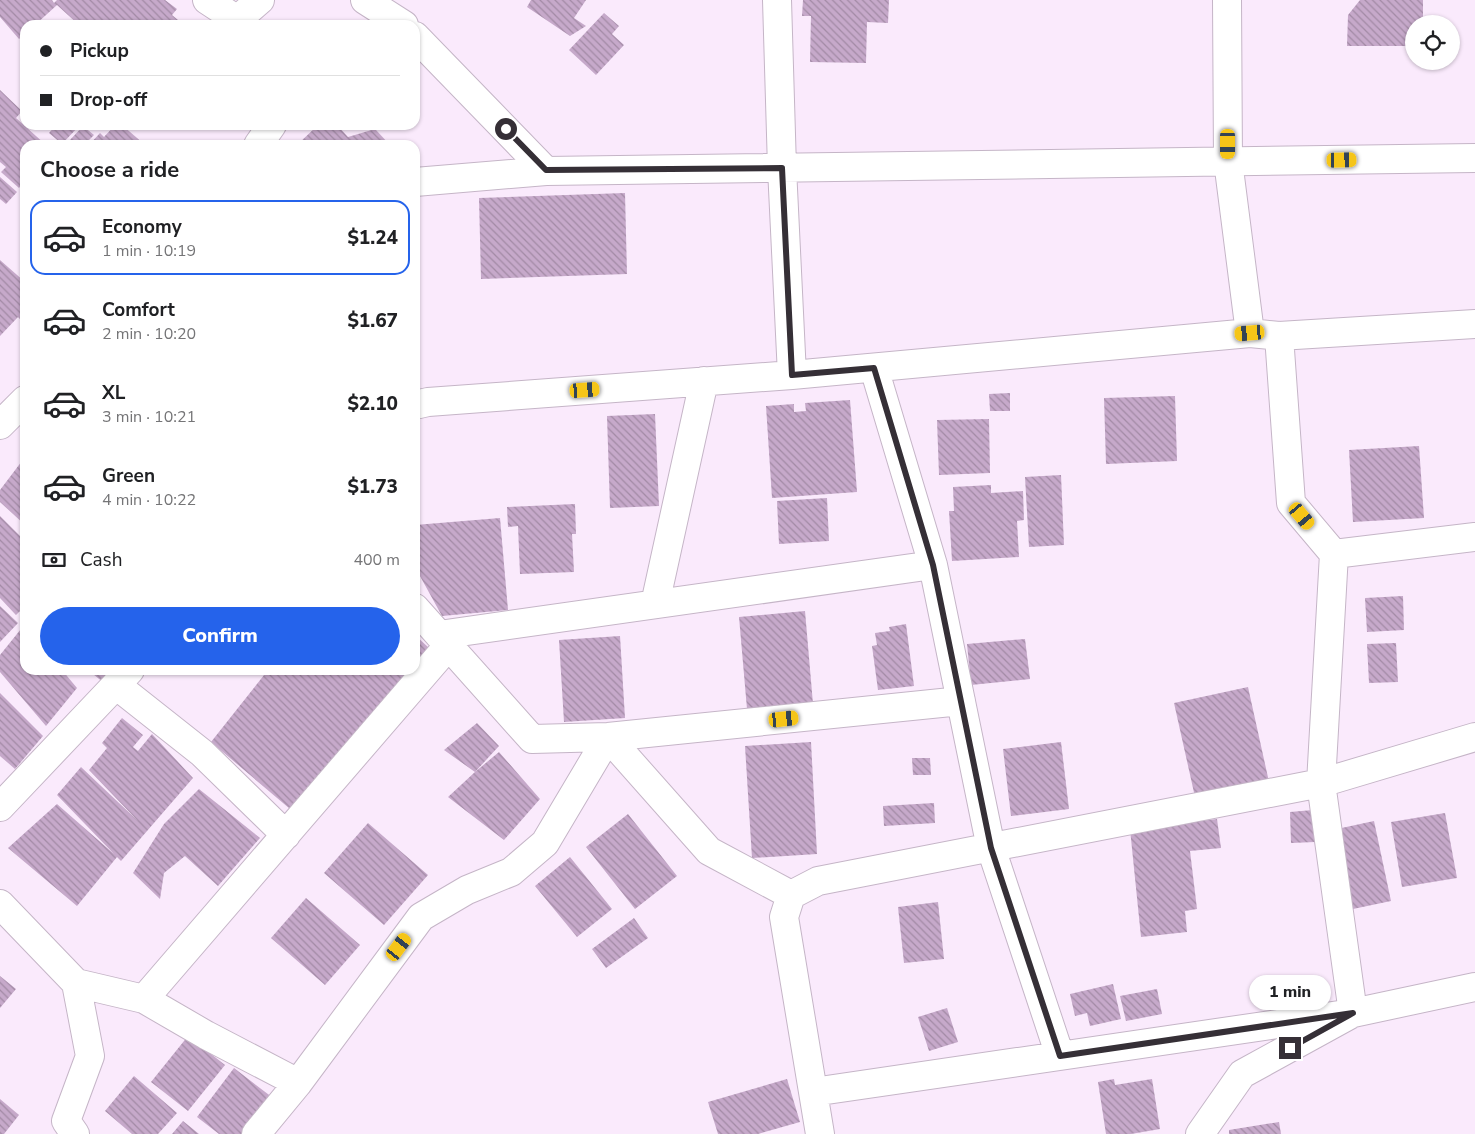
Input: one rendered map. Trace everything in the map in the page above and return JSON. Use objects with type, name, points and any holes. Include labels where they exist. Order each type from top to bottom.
[{"type":"street","points":[[207,0],[238,20]]},
{"type":"street","points":[[243,20],[260,0]]},
{"type":"street","points":[[365,0],[396,20]]},
{"type":"street","points":[[777,0],[782,168],[792,375]]},
{"type":"street","points":[[1226,0],[1228,161],[1250,333]]},
{"type":"street","points":[[420,41],[546,170]]},
{"type":"street","points":[[420,182],[546,170],[1475,158]]},
{"type":"street","points":[[420,404],[792,375],[1250,333],[1279,336],[1475,324]]},
{"type":"street","points":[[1279,336],[1291,503],[1334,554],[1321,783],[1353,1013]]},
{"type":"street","points":[[874,368],[933,565],[991,848],[1060,1056]]},
{"type":"street","points":[[655,604],[704,382]]},
{"type":"street","points":[[0,426],[20,405]]},
{"type":"street","points":[[1334,554],[1475,537]]},
{"type":"street","points":[[420,670],[444,640],[655,604],[933,565]]},
{"type":"street","points":[[420,614],[532,740],[608,737],[961,701]]},
{"type":"street","points":[[144,999],[286,835],[416,675]]},
{"type":"street","points":[[0,807],[123,678],[286,835]]},
{"type":"street","points":[[608,737],[709,851],[791,895]]},
{"type":"street","points":[[256,1134],[298,1083],[422,917],[467,890],[511,872],[545,843],[608,737]]},
{"type":"street","points":[[820,1134],[784,917],[791,895],[818,881],[1321,783],[1475,737]]},
{"type":"street","points":[[0,904],[76,983],[144,999],[206,1035],[298,1083]]},
{"type":"street","points":[[64,1130],[90,1056],[76,983]]},
{"type":"street","points":[[813,1092],[1353,1013],[1475,987]]},
{"type":"street","points":[[1200,1134],[1242,1074],[1353,1013]]},
{"type":"building","points":[[0,0],[52,0],[54,3],[57,0],[165,0],[177,9],[172,15],[178,20],[74,20],[57,5],[40,20],[20,20],[19,39],[0,17]]},
{"type":"building","points":[[531,0],[586,0],[574,18],[586,26],[570,36],[527,7]]},
{"type":"building","points":[[803,0],[889,0],[888,23],[867,22],[866,63],[810,62],[811,16],[802,16]]},
{"type":"building","points":[[1360,0],[1423,0],[1423,15],[1405,15],[1405,46],[1347,46],[1348,15]]},
{"type":"building","points":[[604,13],[619,26],[612,34],[624,45],[596,75],[569,50]]},
{"type":"building","points":[[0,90],[20,109],[20,113],[16,118],[20,122],[20,130],[29,130],[40,140],[20,140],[19,188],[1,172],[6,167],[0,162]]},
{"type":"building","points":[[52,130],[75,130],[66,140],[57,140],[49,133]]},
{"type":"building","points":[[79,130],[88,130],[94,135],[89,140],[70,140]]},
{"type":"building","points":[[110,130],[128,130],[139,140],[94,140],[100,133],[104,137]]},
{"type":"building","points":[[313,130],[342,130],[348,137],[376,130],[385,140],[302,140]]},
{"type":"building","points":[[0,177],[17,192],[6,204],[0,199]]},
{"type":"building","points":[[625,193],[627,274],[481,279],[479,198]]},
{"type":"building","points":[[0,260],[20,278],[20,319],[18,317],[0,336]]},
{"type":"building","points":[[1010,393],[1010,411],[990,411],[989,394]]},
{"type":"building","points":[[1175,396],[1177,461],[1106,464],[1104,398]]},
{"type":"building","points":[[850,400],[857,492],[772,498],[766,406],[794,404],[794,412],[806,411],[805,403]]},
{"type":"building","points":[[655,414],[659,506],[610,508],[607,416]]},
{"type":"building","points":[[989,419],[990,473],[939,475],[937,420]]},
{"type":"building","points":[[1419,446],[1424,518],[1353,522],[1349,450]]},
{"type":"building","points":[[20,464],[20,520],[0,502],[0,490]]},
{"type":"building","points":[[1061,475],[1064,545],[1029,547],[1025,477]]},
{"type":"building","points":[[991,485],[991,493],[1023,491],[1024,520],[1017,521],[1019,557],[952,561],[949,511],[954,511],[953,487]]},
{"type":"building","points":[[827,498],[829,541],[779,544],[777,501]]},
{"type":"building","points":[[575,504],[576,534],[572,534],[574,572],[520,574],[518,526],[508,527],[507,507]]},
{"type":"building","points":[[0,516],[20,536],[20,611],[16,615],[0,598]]},
{"type":"building","points":[[500,518],[508,610],[442,616],[420,576],[420,525]]},
{"type":"building","points":[[1403,596],[1404,630],[1367,632],[1365,598]]},
{"type":"building","points":[[0,606],[18,623],[0,642]]},
{"type":"building","points":[[805,611],[813,704],[747,709],[739,617]]},
{"type":"building","points":[[906,624],[914,686],[878,690],[872,646],[877,645],[875,633],[890,631],[889,627]]},
{"type":"building","points":[[20,630],[20,675],[66,675],[77,688],[46,726],[0,672],[0,655]]},
{"type":"building","points":[[620,636],[625,718],[564,722],[559,640]]},
{"type":"building","points":[[1025,639],[1030,679],[971,685],[967,644]]},
{"type":"building","points":[[420,640],[429,648],[420,660]]},
{"type":"building","points":[[1396,643],[1398,682],[1369,683],[1367,644]]},
{"type":"building","points":[[94,675],[111,675],[104,683]]},
{"type":"building","points":[[264,675],[407,675],[296,814],[211,742]]},
{"type":"building","points":[[1248,687],[1269,782],[1195,797],[1174,703]]},
{"type":"building","points":[[0,693],[43,736],[15,769],[0,756]]},
{"type":"building","points":[[122,718],[143,735],[133,747],[138,751],[152,734],[193,778],[121,861],[117,857],[77,906],[8,848],[57,804],[114,854],[57,795],[81,767],[138,821],[89,770],[107,748],[102,743]]},
{"type":"building","points":[[477,723],[499,746],[475,772],[444,750]]},
{"type":"building","points":[[811,742],[817,854],[752,858],[745,746]]},
{"type":"building","points":[[1061,742],[1069,809],[1011,816],[1003,749]]},
{"type":"building","points":[[499,752],[540,799],[504,840],[448,797]]},
{"type":"building","points":[[912,758],[930,758],[931,775],[913,775]]},
{"type":"building","points":[[199,789],[260,838],[218,886],[185,856],[164,873],[160,899],[133,873],[164,824]]},
{"type":"building","points":[[934,803],[935,823],[884,826],[883,806]]},
{"type":"building","points":[[1313,810],[1315,842],[1291,843],[1290,812]]},
{"type":"building","points":[[1445,813],[1457,878],[1402,887],[1391,822]]},
{"type":"building","points":[[628,814],[677,876],[635,909],[586,847]]},
{"type":"building","points":[[1217,819],[1221,848],[1190,851],[1197,909],[1185,911],[1187,932],[1141,937],[1130,829]]},
{"type":"building","points":[[1374,821],[1391,901],[1353,909],[1337,829]]},
{"type":"building","points":[[368,823],[428,875],[384,925],[324,873]]},
{"type":"building","points":[[570,857],[612,909],[577,937],[535,886]]},
{"type":"building","points":[[306,898],[360,945],[325,985],[271,938]]},
{"type":"building","points":[[938,902],[944,959],[904,963],[898,907]]},
{"type":"building","points":[[634,918],[648,938],[606,968],[592,949]]},
{"type":"building","points":[[0,976],[16,989],[0,1008]]},
{"type":"building","points":[[1113,984],[1121,1019],[1090,1026],[1087,1013],[1075,1016],[1070,994]]},
{"type":"building","points":[[1157,989],[1162,1014],[1126,1021],[1120,996]]},
{"type":"building","points":[[947,1008],[958,1042],[929,1051],[918,1017]]},
{"type":"building","points":[[188,1036],[225,1065],[188,1111],[151,1082]]},
{"type":"building","points":[[234,1068],[273,1098],[246,1134],[219,1134],[197,1117]]},
{"type":"building","points":[[134,1076],[177,1113],[158,1134],[132,1134],[105,1111]]},
{"type":"building","points":[[787,1079],[800,1122],[758,1134],[718,1134],[708,1102]]},
{"type":"building","points":[[1114,1079],[1115,1085],[1152,1079],[1160,1129],[1131,1134],[1106,1134],[1098,1082]]},
{"type":"building","points":[[0,1099],[19,1115],[4,1134],[0,1134]]},
{"type":"building","points":[[183,1121],[199,1134],[172,1134]]},
{"type":"building","points":[[1279,1122],[1281,1134],[1229,1134],[1229,1130]]},
{"type":"route","points":[[506,129],[546,170],[782,168],[792,375],[874,368],[933,565],[991,848],[1060,1056],[1353,1013],[1290,1048]]}]
